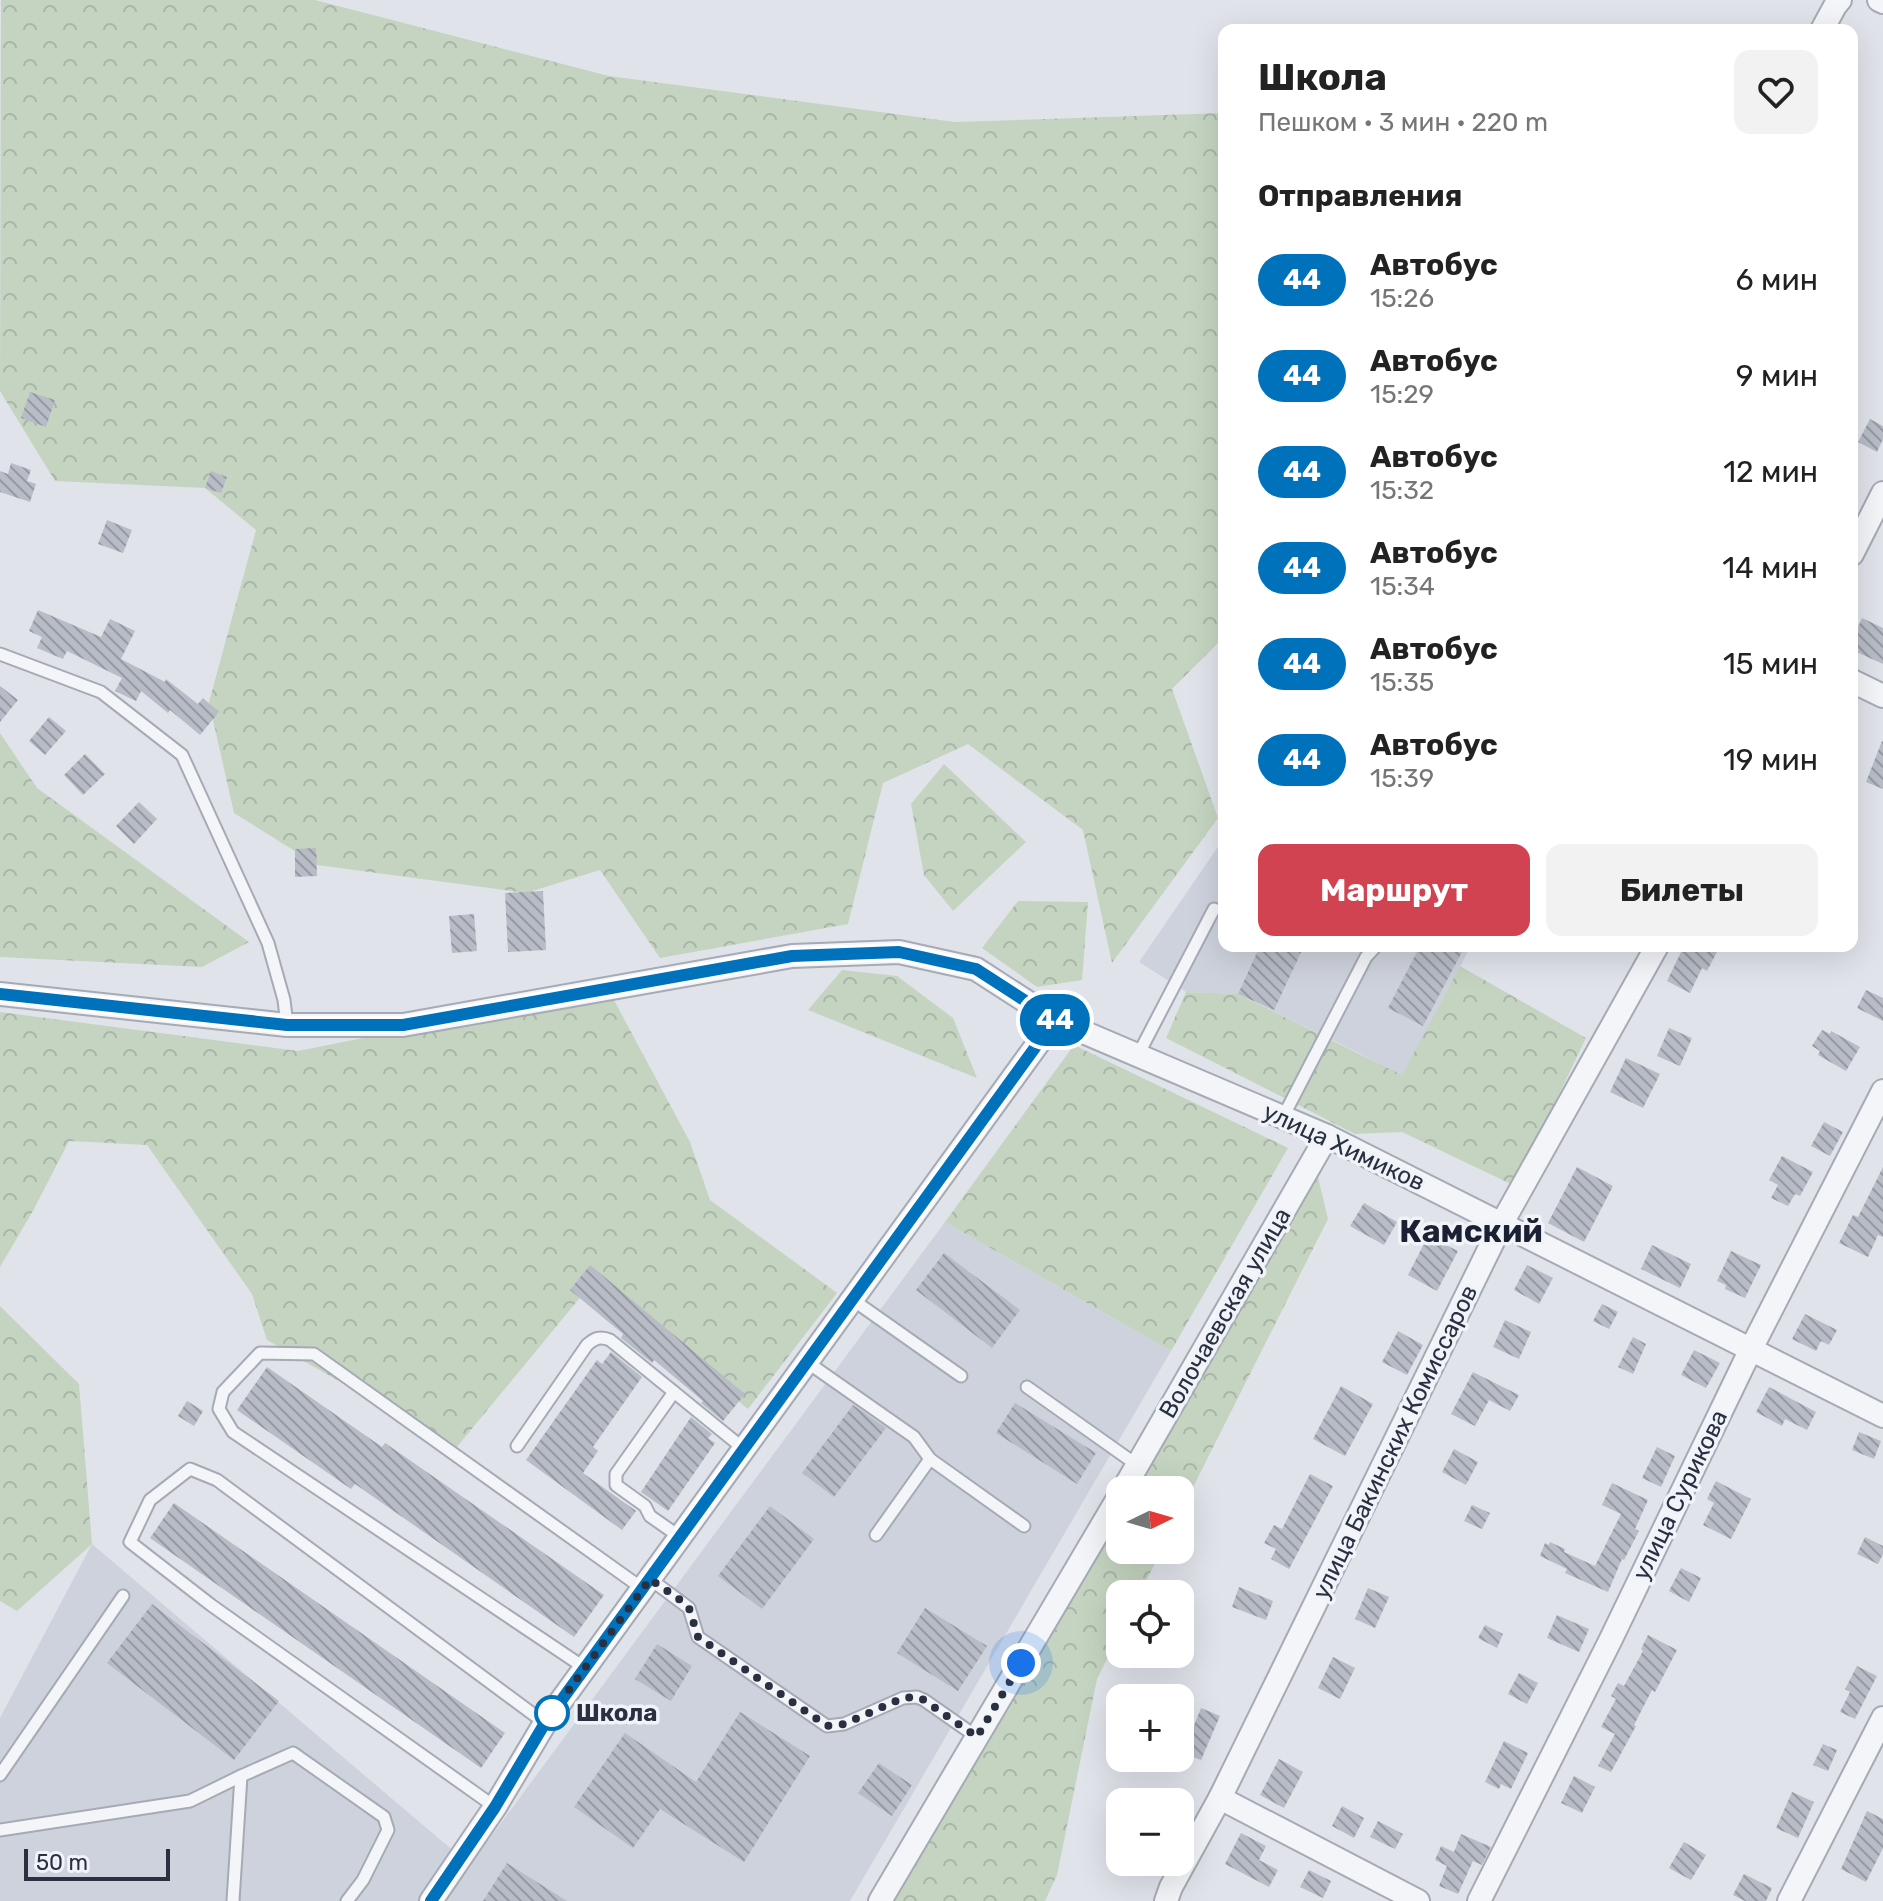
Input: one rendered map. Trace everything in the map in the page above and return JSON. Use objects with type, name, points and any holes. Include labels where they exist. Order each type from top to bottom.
[{"type":"street","points":[[1825,24],[1840,0]]},
{"type":"street","points":[[1858,542],[1883,493]]},
{"type":"street","points":[[1858,684],[1883,696]]},
{"type":"street","name":"улица Химиков","points":[[0,994],[287,1025],[403,1025],[792,956],[899,952],[976,969],[1055,1020],[1327,1136],[1883,1416]]},
{"type":"street","name":"улица Бакинских Комиссаров","points":[[1166,1901],[1220,1798],[1502,1223],[1654,952]]},
{"type":"street","points":[[431,1901],[495,1807],[545,1723],[1055,1020]]},
{"type":"street","name":"улица Сурикова","points":[[1479,1901],[1603,1655],[1751,1349],[1883,1091]]},
{"type":"street","name":"Волочаевская улица","points":[[1130,1476],[1327,1136]]},
{"type":"street","name":"Волочаевская улица","points":[[880,1901],[1106,1518]]},
{"type":"street","points":[[1789,1901],[1883,1718]]},
{"type":"street","points":[[1220,1798],[1418,1901]]},
{"type":"lane","points":[[0,654],[101,692],[182,755],[268,943],[284,1000],[287,1025]]},
{"type":"lane","points":[[1138,1055],[1214,909]]},
{"type":"lane","points":[[1283,1117],[1371,952]]},
{"type":"lane","points":[[853,1300],[961,1376]]},
{"type":"lane","points":[[517,1446],[587,1345],[602,1337],[610,1340],[744,1449]]},
{"type":"lane","points":[[585,1668],[233,1432],[219,1409],[223,1392],[260,1353],[314,1354],[646,1584],[683,1602],[689,1608],[698,1637],[827,1726],[844,1724],[911,1696],[924,1700],[977,1737]]},
{"type":"lane","points":[[807,1362],[914,1437],[930,1459],[1024,1526]]},
{"type":"lane","points":[[1027,1387],[1137,1465]]},
{"type":"lane","points":[[674,1392],[615,1479],[620,1488],[645,1506],[650,1516],[680,1537]]},
{"type":"lane","points":[[876,1535],[930,1459]]},
{"type":"lane","points":[[495,1807],[211,1605],[130,1542],[150,1500],[190,1469],[217,1480],[545,1723]]},
{"type":"lane","points":[[0,1775],[123,1596]]},
{"type":"lane","points":[[0,1830],[190,1801],[293,1753],[384,1817],[388,1830],[363,1880],[347,1901]]},
{"type":"lane","points":[[233,1901],[241,1776]]},
{"type":"shaded area","points":[[1218,847],[1218,952],[1468,952],[1402,1076],[1238,994],[1186,992],[1139,962]]},
{"type":"shaded area","points":[[945,1222],[1171,1351],[850,1901],[0,1901],[0,1718],[92,1544],[470,1865]]},
{"type":"green space","points":[[1,0],[315,0],[609,76],[955,122],[1218,113],[1218,643],[1172,689],[1218,818],[1112,963],[1083,830],[968,744],[883,783],[848,924],[660,958],[600,870],[526,893],[317,865],[234,813],[209,702],[256,530],[205,488],[55,481],[0,391]]},
{"type":"green space","points":[[0,733],[37,788],[249,942],[202,967],[0,957]]},
{"type":"green space","points":[[944,764],[1026,842],[953,911],[924,875],[911,804]]},
{"type":"green space","points":[[1018,901],[1088,902],[1082,980],[1037,987],[982,948]]},
{"type":"green space","points":[[1460,966],[1586,1038],[1515,1186],[1402,1132],[1355,1134],[1166,1038],[1186,992],[1238,994],[1402,1075]]},
{"type":"green space","points":[[842,970],[897,976],[953,1018],[977,1078],[808,1010]]},
{"type":"green space","points":[[608,989],[690,1142],[710,1200],[837,1293],[748,1409],[592,1283],[456,1448],[267,1340],[252,1294],[147,1145],[69,1141],[0,1267],[0,1012],[298,1051]]},
{"type":"green space","points":[[1074,1045],[1288,1148],[1171,1351],[945,1222]]},
{"type":"green space","points":[[1316,1169],[1328,1219],[1194,1485],[1194,1476],[1139,1476]]},
{"type":"green space","points":[[0,1306],[79,1384],[92,1544],[17,1611],[0,1601]]},
{"type":"green space","points":[[1106,1533],[1106,1564],[1155,1564],[1146,1580],[1106,1580],[1106,1661],[1097,1679],[1057,1875],[1045,1901],[893,1901]]},
{"type":"building","points":[[30,392],[55,400],[46,427],[21,418]]},
{"type":"building","points":[[1870,419],[1883,426],[1883,439],[1877,452],[1858,442]]},
{"type":"building","points":[[11,463],[31,470],[27,481],[36,484],[30,502],[0,492],[0,471],[8,474]]},
{"type":"building","points":[[211,471],[227,477],[221,493],[205,488]]},
{"type":"building","points":[[107,520],[132,530],[123,553],[98,544]]},
{"type":"building","points":[[38,610],[101,637],[110,619],[135,631],[121,659],[165,682],[166,679],[198,704],[203,698],[219,712],[200,735],[141,691],[136,701],[115,691],[122,678],[67,651],[63,659],[37,648],[42,637],[29,631]]},
{"type":"building","points":[[1862,618],[1883,628],[1883,664],[1858,653],[1858,627]]},
{"type":"building","points":[[0,686],[18,700],[0,722]]},
{"type":"building","points":[[49,717],[66,731],[45,755],[29,741]]},
{"type":"building","points":[[1883,742],[1883,789],[1866,782]]},
{"type":"building","points":[[85,754],[105,774],[83,795],[64,775]]},
{"type":"building","points":[[139,802],[157,819],[134,844],[116,826]]},
{"type":"building","points":[[316,848],[317,876],[295,877],[295,849]]},
{"type":"building","points":[[543,891],[546,950],[508,952],[505,893]]},
{"type":"building","points":[[474,914],[477,951],[452,953],[449,916]]},
{"type":"building","points":[[1257,952],[1301,952],[1274,1010],[1238,994]]},
{"type":"building","points":[[1417,952],[1462,952],[1423,1026],[1388,1008]]},
{"type":"building","points":[[1681,952],[1717,952],[1707,971],[1702,968],[1690,993],[1667,981]]},
{"type":"building","points":[[1866,990],[1883,998],[1883,1021],[1857,1008]]},
{"type":"building","points":[[1669,1028],[1692,1038],[1680,1066],[1657,1056]]},
{"type":"building","points":[[1822,1030],[1830,1034],[1831,1031],[1860,1047],[1846,1071],[1818,1055],[1820,1051],[1812,1046]]},
{"type":"building","points":[[1626,1058],[1660,1074],[1643,1108],[1610,1092]]},
{"type":"building","points":[[1824,1122],[1843,1132],[1830,1156],[1811,1146]]},
{"type":"building","points":[[1782,1156],[1813,1172],[1800,1196],[1795,1194],[1788,1206],[1771,1198],[1778,1185],[1769,1180]]},
{"type":"building","points":[[1577,1167],[1613,1186],[1584,1242],[1548,1223]]},
{"type":"building","points":[[1883,1167],[1883,1237],[1878,1235],[1868,1257],[1839,1243],[1853,1215],[1858,1217]]},
{"type":"building","points":[[1364,1203],[1397,1222],[1384,1245],[1350,1226]]},
{"type":"building","points":[[1428,1236],[1458,1251],[1437,1291],[1408,1275]]},
{"type":"building","points":[[1652,1245],[1691,1264],[1680,1288],[1641,1269]]},
{"type":"building","points":[[1731,1251],[1761,1265],[1745,1298],[1725,1289],[1726,1285],[1717,1281]]},
{"type":"building","points":[[944,1253],[1020,1310],[992,1348],[916,1290]]},
{"type":"building","points":[[590,1265],[745,1394],[723,1421],[654,1360],[652,1363],[621,1338],[623,1334],[570,1290]]},
{"type":"building","points":[[1527,1265],[1553,1278],[1539,1304],[1514,1290]]},
{"type":"building","points":[[1602,1304],[1618,1312],[1609,1329],[1593,1321]]},
{"type":"building","points":[[1805,1314],[1837,1330],[1829,1345],[1821,1341],[1816,1351],[1792,1339]]},
{"type":"building","points":[[1505,1320],[1531,1332],[1519,1359],[1493,1347]]},
{"type":"building","points":[[1398,1331],[1423,1345],[1407,1375],[1382,1362]]},
{"type":"building","points":[[1633,1337],[1646,1344],[1633,1374],[1618,1367]]},
{"type":"building","points":[[1694,1350],[1720,1363],[1706,1388],[1681,1375]]},
{"type":"building","points":[[611,1352],[642,1377],[593,1447],[598,1451],[583,1473],[636,1511],[622,1530],[526,1460],[597,1360],[602,1364]]},
{"type":"building","points":[[267,1367],[382,1447],[385,1443],[604,1595],[574,1637],[355,1484],[351,1489],[237,1410]]},
{"type":"building","points":[[1473,1372],[1519,1395],[1510,1411],[1489,1400],[1475,1426],[1451,1414]]},
{"type":"building","points":[[1341,1386],[1373,1404],[1345,1456],[1313,1439]]},
{"type":"building","points":[[1769,1387],[1816,1412],[1807,1430],[1785,1419],[1782,1426],[1756,1412]]},
{"type":"building","points":[[187,1401],[203,1411],[194,1426],[178,1416]]},
{"type":"building","points":[[1015,1403],[1096,1453],[1077,1484],[996,1433]]},
{"type":"building","points":[[853,1405],[886,1428],[834,1497],[802,1473]]},
{"type":"building","points":[[691,1417],[712,1434],[708,1438],[715,1443],[668,1511],[641,1492]]},
{"type":"building","points":[[1859,1432],[1881,1441],[1874,1459],[1852,1450]]},
{"type":"building","points":[[1657,1447],[1675,1456],[1661,1487],[1642,1478]]},
{"type":"building","points":[[1454,1449],[1478,1462],[1466,1485],[1442,1472]]},
{"type":"building","points":[[1310,1474],[1333,1486],[1289,1569],[1271,1559],[1276,1549],[1264,1543],[1274,1525],[1282,1529]]},
{"type":"building","points":[[1716,1481],[1751,1499],[1731,1539],[1703,1525],[1714,1503],[1707,1499]]},
{"type":"building","points":[[1612,1483],[1648,1500],[1635,1529],[1639,1531],[1622,1559],[1608,1592],[1565,1573],[1567,1569],[1540,1556],[1545,1543],[1549,1545],[1550,1542],[1595,1566],[1621,1514],[1602,1505]]},
{"type":"building","points":[[174,1503],[505,1733],[481,1768],[150,1538]]},
{"type":"building","points":[[1472,1505],[1490,1513],[1482,1529],[1464,1521]]},
{"type":"building","points":[[770,1506],[814,1539],[762,1609],[718,1576]]},
{"type":"building","points":[[1865,1537],[1883,1546],[1878,1564],[1857,1554]]},
{"type":"building","points":[[1681,1568],[1701,1578],[1689,1602],[1669,1591]]},
{"type":"building","points":[[1239,1587],[1273,1601],[1266,1620],[1232,1607]]},
{"type":"building","points":[[1368,1588],[1389,1597],[1375,1628],[1355,1619]]},
{"type":"building","points":[[152,1604],[279,1701],[234,1760],[107,1663]]},
{"type":"building","points":[[925,1608],[987,1646],[958,1691],[897,1653]]},
{"type":"building","points":[[1557,1615],[1589,1629],[1579,1652],[1547,1638]]},
{"type":"building","points":[[1485,1625],[1503,1634],[1497,1648],[1478,1638]]},
{"type":"building","points":[[1648,1635],[1677,1650],[1655,1692],[1652,1690],[1611,1772],[1598,1766],[1615,1734],[1601,1727],[1616,1699],[1611,1696],[1618,1683],[1624,1686]]},
{"type":"building","points":[[657,1644],[692,1666],[671,1701],[635,1679]]},
{"type":"building","points":[[1333,1657],[1355,1668],[1340,1699],[1318,1688]]},
{"type":"building","points":[[1857,1666],[1877,1676],[1855,1719],[1840,1712],[1850,1692],[1845,1689]]},
{"type":"building","points":[[1519,1673],[1538,1683],[1527,1704],[1508,1694]]},
{"type":"building","points":[[1201,1708],[1220,1716],[1201,1760],[1194,1757],[1194,1726]]},
{"type":"building","points":[[740,1712],[810,1756],[744,1862],[660,1809],[633,1848],[574,1807],[625,1733],[696,1782]]},
{"type":"building","points":[[1504,1741],[1528,1753],[1511,1789],[1501,1784],[1499,1789],[1485,1782]]},
{"type":"building","points":[[1823,1744],[1837,1750],[1828,1771],[1813,1765]]},
{"type":"building","points":[[1279,1759],[1303,1772],[1284,1808],[1260,1795]]},
{"type":"building","points":[[879,1763],[912,1785],[892,1816],[858,1793]]},
{"type":"building","points":[[1574,1776],[1595,1787],[1582,1813],[1561,1803]]},
{"type":"building","points":[[1792,1792],[1814,1802],[1798,1838],[1776,1828]]},
{"type":"building","points":[[1342,1806],[1364,1818],[1354,1838],[1332,1826]]},
{"type":"building","points":[[1867,1811],[1883,1819],[1883,1848],[1866,1882],[1841,1869]]},
{"type":"building","points":[[1378,1821],[1403,1834],[1395,1849],[1370,1837]]},
{"type":"building","points":[[1241,1833],[1266,1846],[1259,1860],[1278,1870],[1269,1887],[1225,1864]]},
{"type":"building","points":[[1461,1834],[1491,1847],[1482,1865],[1473,1861],[1458,1894],[1439,1886],[1447,1866],[1435,1860],[1441,1846],[1454,1852]]},
{"type":"building","points":[[1684,1842],[1706,1855],[1691,1880],[1669,1868]]},
{"type":"building","points":[[507,1863],[567,1901],[483,1901]]},
{"type":"building","points":[[1309,1870],[1331,1881],[1323,1898],[1300,1887]]},
{"type":"building","points":[[1744,1874],[1772,1888],[1766,1901],[1745,1901],[1733,1895]]},
{"type":"bus line","name":"44","points":[[0,994],[287,1025],[403,1025],[792,956],[899,952],[976,969],[1055,1020],[545,1723],[495,1807],[431,1901]]},
{"type":"place","name":"Школа","points":[[552,1713]]},
{"type":"district","name":"Камский","points":[[1471,1231]]},
{"type":"route","points":[[552,1713],[650,1579],[689,1608],[698,1637],[827,1726],[844,1724],[911,1696],[924,1700],[977,1737],[1021,1663]]}]
